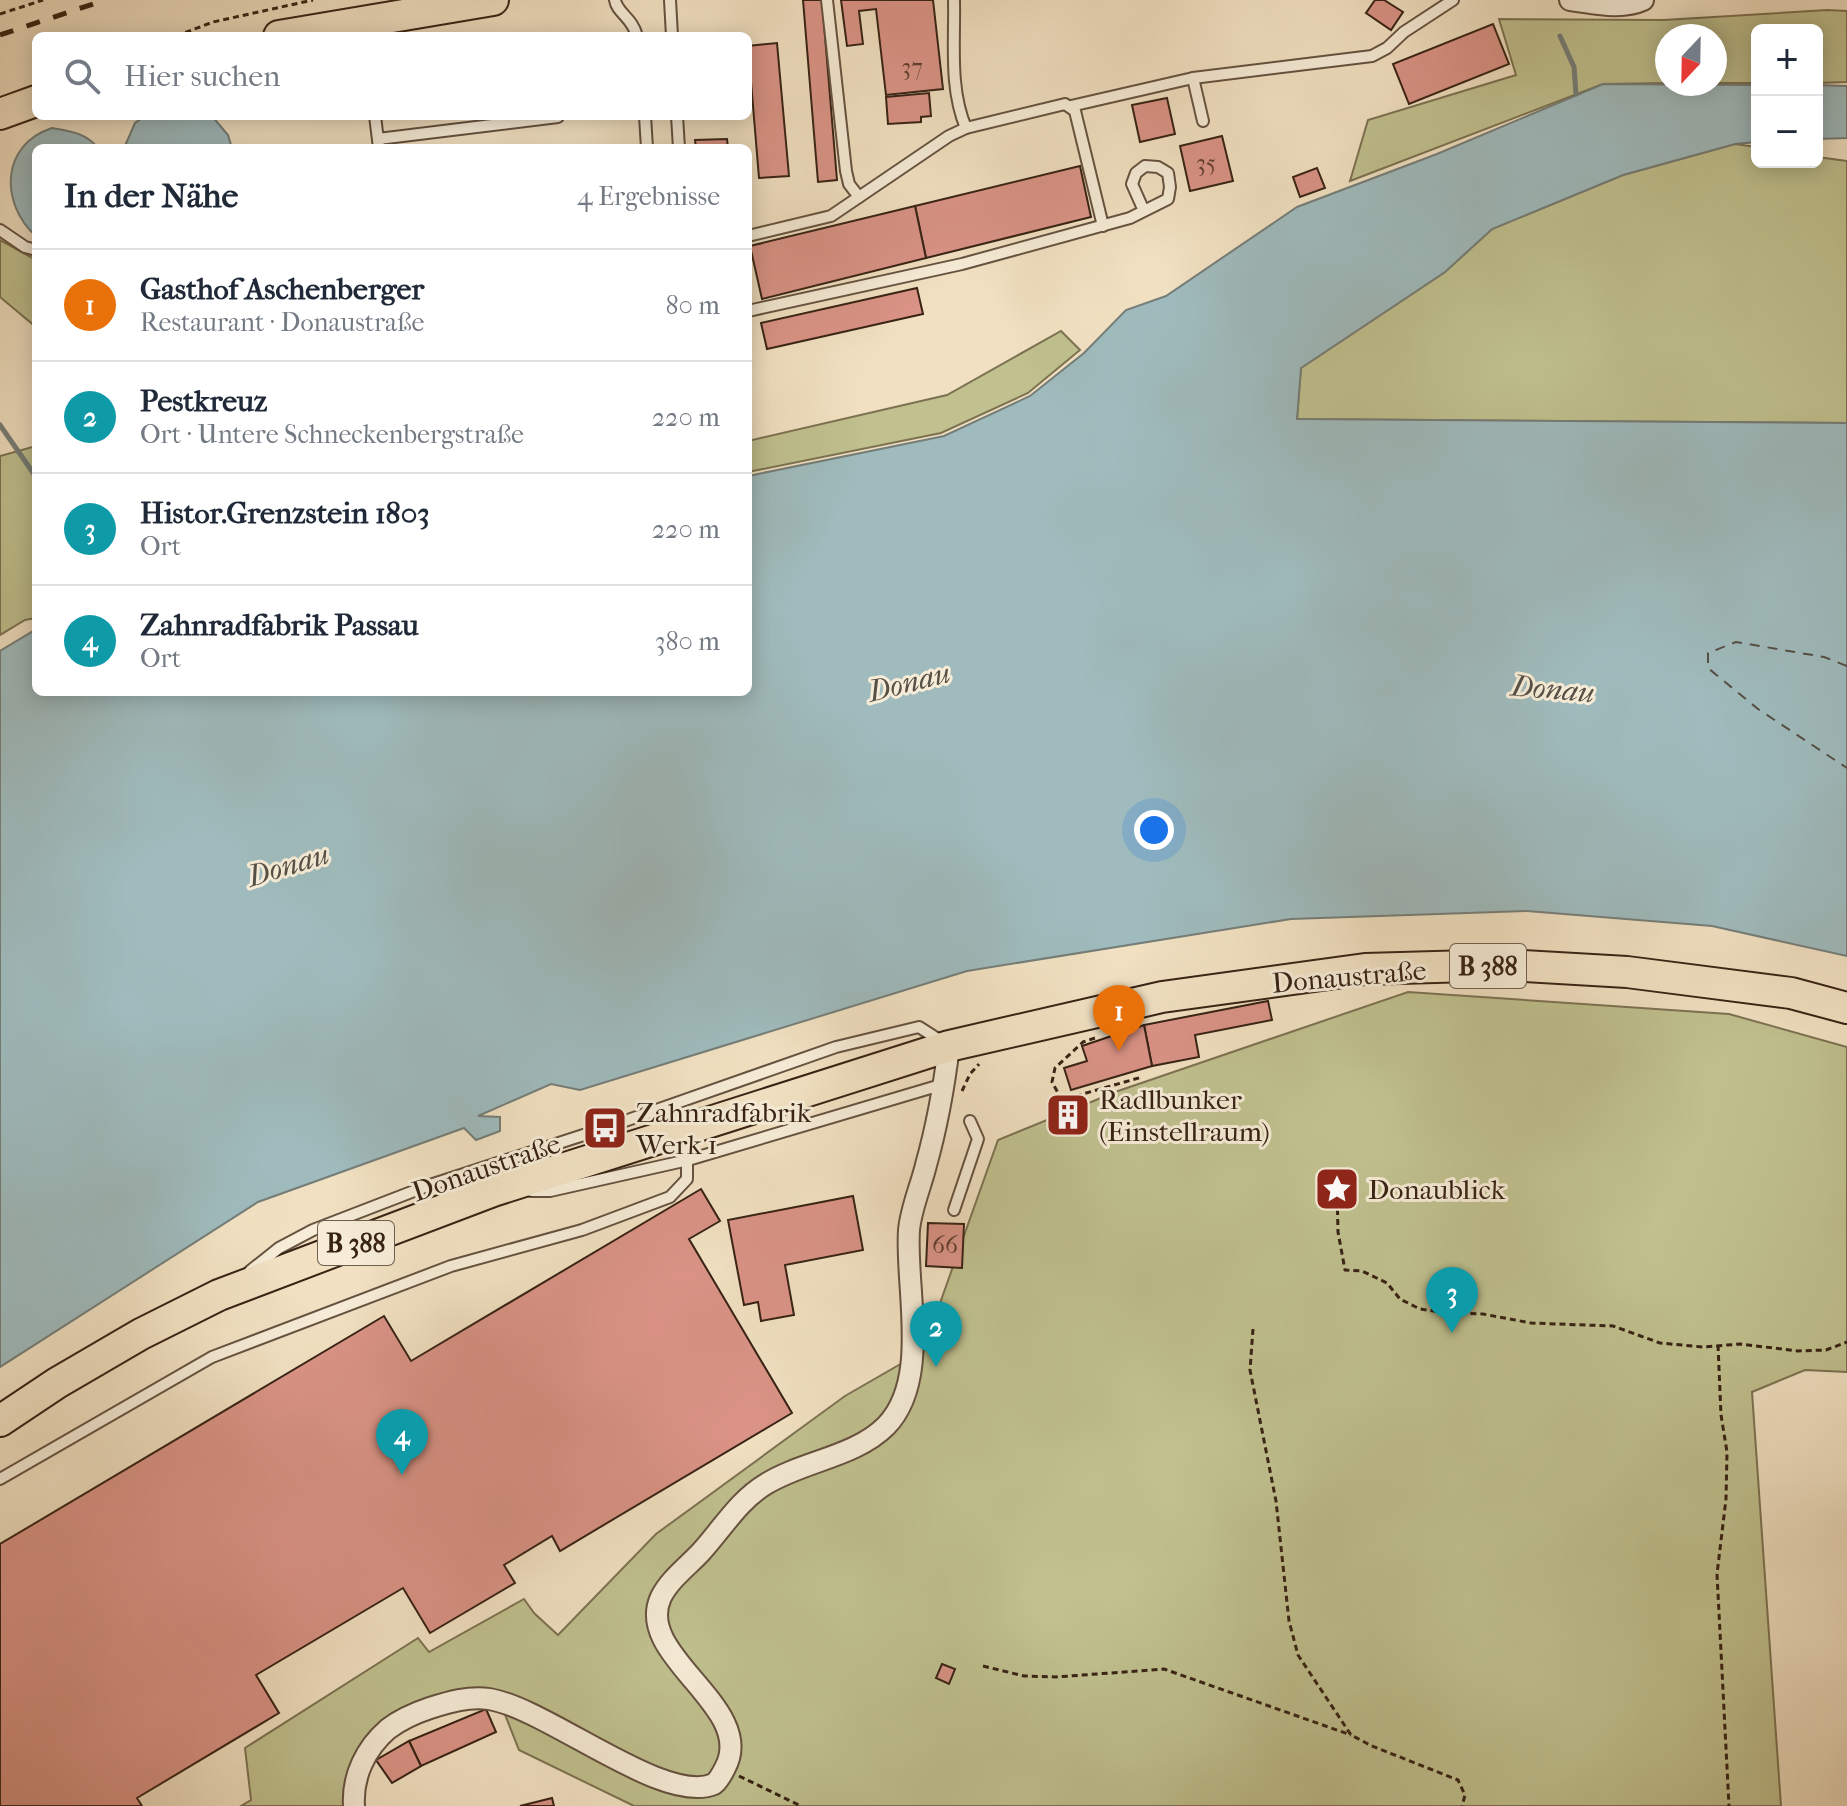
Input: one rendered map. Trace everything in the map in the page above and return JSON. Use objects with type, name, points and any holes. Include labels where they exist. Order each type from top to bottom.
[{"type":"main road","points":[[321,32],[363,28],[493,0]]},
{"type":"main road","points":[[0,114],[32,102]]},
{"type":"main road","name":"Donaustraße","points":[[0,1421],[57,1383],[141,1334],[219,1295],[493,1191],[688,1145],[949,1046],[1162,997],[1365,969],[1506,965],[1627,972],[1791,993],[1847,1008]]},
{"type":"street","points":[[1570,0],[1614,6],[1633,5],[1643,0]]},
{"type":"street","points":[[354,1806],[355,1783],[363,1759],[375,1741],[413,1714],[468,1698],[491,1699],[527,1714],[639,1778],[670,1791],[691,1793],[717,1782],[731,1756],[730,1738],[724,1721],[659,1631],[657,1614],[660,1598],[746,1499],[772,1480],[867,1440],[887,1425],[899,1407],[909,1384],[912,1355],[909,1225],[940,1113],[949,1046]]},
{"type":"lane","points":[[615,0],[616,6],[633,23],[636,32]]},
{"type":"lane","points":[[670,0],[672,32]]},
{"type":"lane","points":[[827,0],[846,171],[849,184],[859,197]]},
{"type":"lane","points":[[954,0],[955,87],[958,109],[966,128]]},
{"type":"lane","points":[[752,235],[831,216],[949,136],[966,128],[1193,78],[1372,56],[1453,0]]},
{"type":"lane","points":[[1193,78],[1203,121]]},
{"type":"lane","points":[[1071,106],[1075,111],[1103,226]]},
{"type":"lane","points":[[375,120],[378,144],[538,120]]},
{"type":"lane","points":[[645,120],[647,144]]},
{"type":"lane","points":[[677,120],[679,144]]},
{"type":"lane","points":[[752,310],[962,264],[1130,218],[1144,211],[1168,199],[1168,173],[1158,167],[1145,166],[1136,173],[1132,184],[1144,211]]},
{"type":"lane","points":[[0,230],[32,249]]},
{"type":"lane","name":"Donaustraße","points":[[219,1295],[279,1248],[313,1230],[427,1186],[836,1047],[919,1027],[949,1046]]},
{"type":"lane","points":[[0,1479],[212,1357],[451,1266],[582,1230],[670,1197],[687,1179],[688,1145],[944,1084]]},
{"type":"lane","points":[[954,1210],[978,1139],[970,1121]]},
{"type":"path","points":[[0,14],[43,0]]},
{"type":"path","points":[[187,32],[213,22],[313,0]]},
{"type":"path","points":[[1083,1042],[1055,1068],[1052,1082],[1062,1100],[1142,1077]]},
{"type":"path","points":[[1337,1189],[1338,1232],[1345,1270],[1362,1271],[1387,1283],[1400,1299],[1420,1309],[1483,1314],[1531,1323],[1613,1326],[1660,1343],[1740,1344],[1798,1351],[1826,1350],[1847,1342]]},
{"type":"path","points":[[1253,1329],[1250,1370],[1276,1501],[1292,1633],[1298,1655],[1351,1735]]},
{"type":"path","points":[[1718,1345],[1721,1415],[1727,1452],[1726,1499],[1717,1574],[1729,1806]]},
{"type":"path","points":[[983,1666],[1024,1676],[1056,1677],[1164,1669],[1351,1735],[1458,1780],[1465,1795],[1462,1806]]},
{"type":"path","points":[[725,1769],[801,1806]]},
{"type":"green space","points":[[1847,11],[1847,82],[1823,83],[1823,24],[1751,24],[1751,83],[1727,83],[1727,24],[1655,24],[1655,83],[1603,84],[1350,181],[1368,120],[1516,75],[1499,19],[1664,20]]},
{"type":"green space","points":[[1735,144],[1751,146],[1751,168],[1823,168],[1823,158],[1847,161],[1847,423],[1297,419],[1301,368],[1445,272],[1492,229],[1623,175]]},
{"type":"green space","points":[[0,240],[32,258],[32,324],[0,297]]},
{"type":"green space","points":[[1061,331],[1080,350],[1028,393],[941,433],[752,471],[752,440],[947,395]]},
{"type":"green space","points":[[32,447],[32,619],[0,635],[0,456]]},
{"type":"green space","points":[[1408,992],[1729,1014],[1847,1047],[1847,1372],[1805,1370],[1752,1392],[1781,1806],[634,1806],[519,1750],[498,1697],[392,1717],[347,1806],[241,1806],[251,1800],[245,1748],[418,1638],[429,1652],[524,1599],[558,1635],[656,1534],[845,1396],[923,1351],[998,1140],[1118,1091]]},
{"type":"water","name":"Donau","points":[[1603,84],[1655,84],[1655,96],[1727,96],[1727,85],[1751,85],[1751,143],[1735,144],[1623,175],[1492,229],[1445,272],[1301,368],[1297,419],[1847,423],[1847,956],[1712,926],[1527,911],[1291,919],[967,971],[580,1090],[551,1084],[478,1116],[500,1117],[500,1131],[476,1140],[464,1128],[258,1202],[0,1367],[0,651],[32,632],[32,696],[752,696],[752,475],[944,436],[1030,396],[1084,353],[1126,310],[1166,296],[1297,207],[1437,154]]},
{"type":"water","points":[[1823,85],[1847,86],[1847,138],[1823,139]]},
{"type":"water","points":[[139,120],[215,120],[228,135],[231,144],[126,144]]},
{"type":"water","points":[[52,128],[83,136],[94,144],[32,144],[32,232],[16,208],[11,176],[22,148],[35,136]]},
{"type":"building","points":[[803,0],[822,0],[837,180],[818,182]]},
{"type":"building","points":[[841,0],[933,0],[943,89],[886,95],[876,9],[859,11],[863,44],[847,46]]},
{"type":"building","points":[[1375,0],[1384,0],[1403,12],[1391,30],[1366,13]]},
{"type":"building","points":[[1493,24],[1509,64],[1409,104],[1393,64]]},
{"type":"building","points":[[777,43],[789,176],[759,178],[752,94],[752,46]]},
{"type":"building","points":[[929,93],[931,116],[921,117],[921,122],[888,124],[886,97]]},
{"type":"building","points":[[1167,98],[1175,134],[1140,142],[1132,105]]},
{"type":"building","points":[[1222,136],[1233,181],[1190,191],[1180,146]]},
{"type":"building","points":[[727,139],[728,144],[696,144],[695,140]]},
{"type":"building","points":[[1080,166],[1091,217],[926,258],[915,206]]},
{"type":"building","points":[[1317,168],[1325,188],[1300,197],[1293,177]]},
{"type":"building","points":[[915,206],[926,258],[762,299],[752,246]]},
{"type":"building","points":[[917,288],[923,314],[767,349],[761,323]]},
{"type":"building","points":[[1268,1001],[1272,1020],[1195,1035],[1199,1057],[1152,1066],[1144,1025]]},
{"type":"building","points":[[1144,1025],[1152,1066],[1071,1090],[1064,1068],[1087,1061],[1082,1046]]},
{"type":"building","name":"Radlbunker (Einstellraum)","points":[[1071,1107],[1076,1120],[1066,1123],[1061,1110]]},
{"type":"building","points":[[701,1189],[720,1221],[689,1239],[792,1413],[560,1551],[552,1536],[504,1565],[515,1583],[430,1633],[403,1588],[256,1675],[279,1713],[137,1798],[142,1806],[0,1806],[0,1544],[384,1316],[411,1361]]},
{"type":"building","points":[[853,1196],[863,1250],[785,1265],[794,1315],[761,1321],[758,1302],[744,1305],[728,1220]]},
{"type":"building","points":[[928,1223],[964,1224],[962,1268],[926,1266]]},
{"type":"building","points":[[942,1664],[955,1669],[949,1684],[936,1678]]},
{"type":"building","points":[[486,1709],[496,1732],[421,1766],[409,1741]]},
{"type":"building","points":[[409,1741],[421,1766],[392,1783],[376,1760]]},
{"type":"building","points":[[552,1798],[554,1806],[520,1806]]},
{"type":"waterway","points":[[1560,36],[1574,67],[1576,94]]},
{"type":"waterway","points":[[0,425],[32,471]]},
{"type":"ferry route","points":[[1847,666],[1824,657],[1736,642],[1708,653],[1708,668],[1758,709],[1847,768]]},
{"type":"railway","points":[[0,35],[105,0]]},
{"type":"place","name":"Gasthof Aschenberger","points":[[1119,1051]]},
{"type":"place","name":"Radlbunker (Einstellraum)","points":[[1068,1115]]},
{"type":"place","name":"Zahnradfabrik Werk 1","points":[[605,1128]]},
{"type":"place","name":"Donaublick","points":[[1337,1189]]},
{"type":"place","name":"Histor.Grenzstein 1803","points":[[1452,1333]]},
{"type":"place","name":"Pestkreuz","points":[[936,1367]]},
{"type":"place","name":"Zahnradfabrik Passau","points":[[402,1475]]}]
